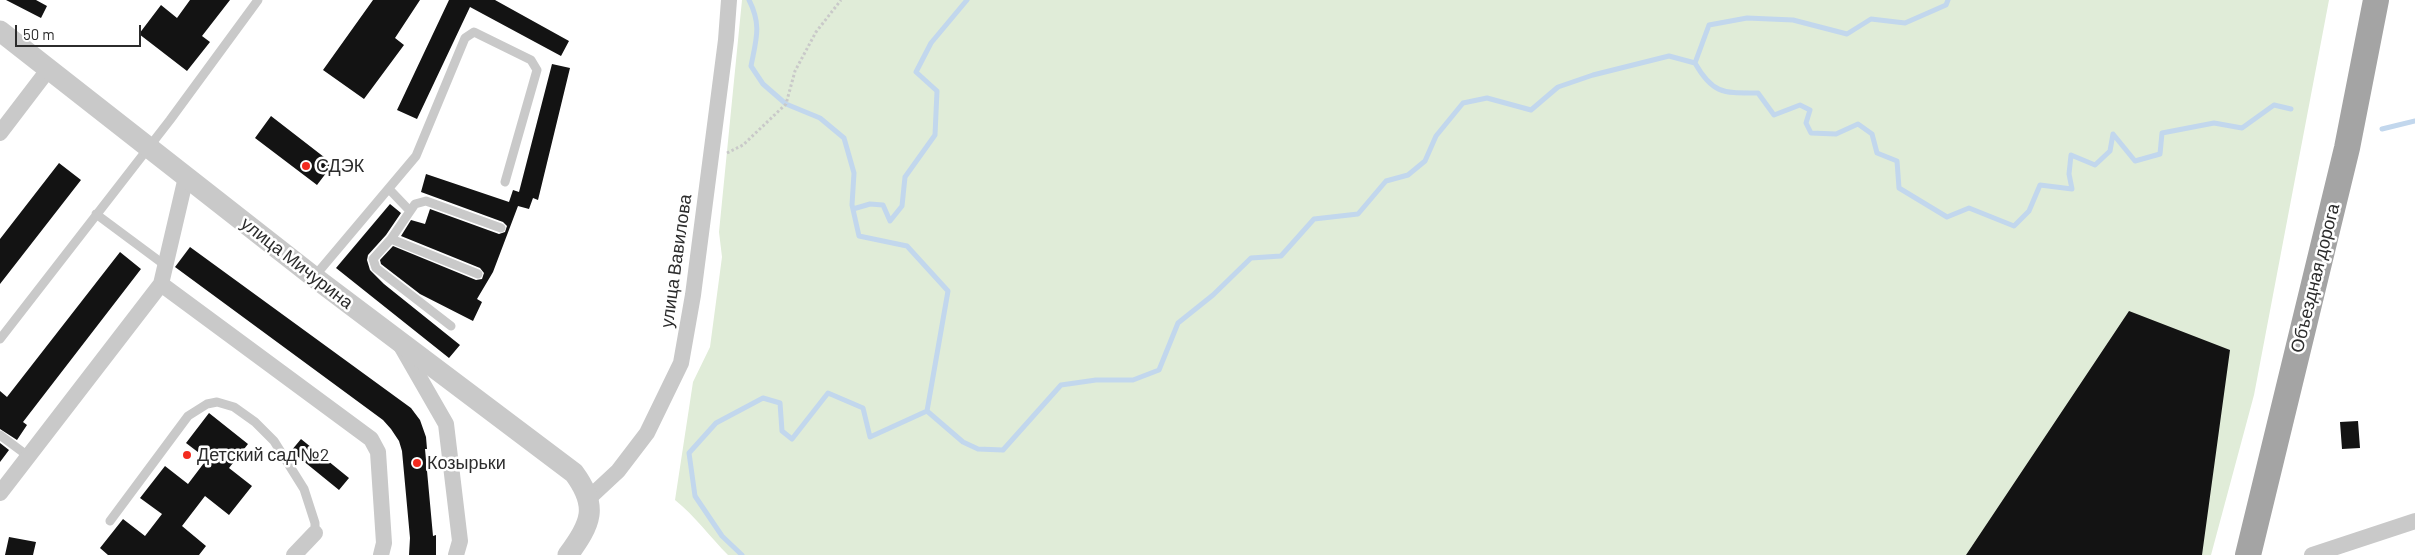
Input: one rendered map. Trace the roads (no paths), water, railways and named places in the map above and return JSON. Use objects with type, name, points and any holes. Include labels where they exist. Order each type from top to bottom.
[{"type":"main road","name":"Объездная дорога","points":[[2248,555],[2347,148],[2376,0]]},
{"type":"street","name":"улица Вавилова","points":[[589,498],[618,471],[646,433],[681,363],[693,295],[726,40],[729,0]]},
{"type":"street","name":"улица Мичурина","points":[[0,30],[48,70],[314,277],[557,459],[574,473],[589,498]]},
{"type":"street","points":[[0,133],[48,70]]},
{"type":"street","points":[[0,492],[161,284],[186,177]]},
{"type":"street","points":[[161,284],[371,439],[378,452],[384,543],[381,555]]},
{"type":"street","points":[[398,340],[446,424],[460,541],[456,555]]},
{"type":"street","points":[[568,555],[587,524],[590,509],[589,498]]},
{"type":"street","points":[[2312,555],[2415,521]]},
{"type":"street","points":[[294,555],[315,533]]},
{"type":"lane","points":[[0,339],[147,147],[170,120],[258,0]]},
{"type":"lane","points":[[314,277],[416,156],[465,38],[474,32],[531,60],[537,70],[505,182]]},
{"type":"lane","points":[[389,189],[410,211]]},
{"type":"lane","points":[[451,326],[376,268],[373,259],[391,239],[416,204],[426,201],[501,228]]},
{"type":"lane","points":[[96,214],[166,266]]},
{"type":"lane","points":[[391,239],[478,274]]},
{"type":"lane","points":[[110,521],[188,416],[207,404],[217,402],[234,407],[255,422],[274,441],[304,489],[315,523],[315,533]]},
{"type":"lane","points":[[0,435],[28,456]]},
{"type":"waterway","points":[[742,555],[722,536],[695,496],[689,453],[716,423],[763,398],[780,403],[782,431],[792,439],[828,393],[863,408],[870,437],[927,411],[948,291],[907,246],[859,236],[852,205],[854,173],[844,138],[820,118],[786,104],[763,84],[751,66],[757,25],[749,0]]},
{"type":"waterway","points":[[853,209],[870,204],[883,205],[890,221],[902,206],[905,177],[935,135],[937,91],[916,72],[931,43],[967,0]]},
{"type":"waterway","points":[[927,411],[963,442],[978,449],[1003,450],[1061,385],[1096,380],[1133,380],[1159,370],[1178,323],[1213,295],[1251,258],[1281,256],[1314,219],[1358,214],[1386,181],[1408,175],[1425,161],[1436,136],[1463,103],[1487,98],[1531,110],[1558,87],[1593,75],[1669,56],[1695,63],[1709,25],[1747,18],[1793,20],[1847,34],[1871,19],[1905,23],[1946,5],[1948,0]]},
{"type":"waterway","points":[[1695,63],[1714,87],[1728,92],[1758,93],[1774,115],[1800,105],[1810,110],[1806,123],[1811,133],[1836,134],[1858,124],[1872,134],[1877,153],[1897,161],[1899,188],[1947,217],[1969,208],[2014,226],[2029,211],[2040,185],[2072,189],[2069,174],[2071,155],[2095,165],[2110,151],[2113,134],[2135,161],[2160,154],[2162,133],[2214,123],[2242,128],[2274,105],[2291,109]]},
{"type":"waterway","points":[[2382,129],[2415,121]]},
{"type":"place","name":"СДЭК","points":[[306,166]]},
{"type":"place","name":"Детский сад №2","points":[[187,455]]},
{"type":"place","name":"Козырьки","points":[[417,463]]}]
